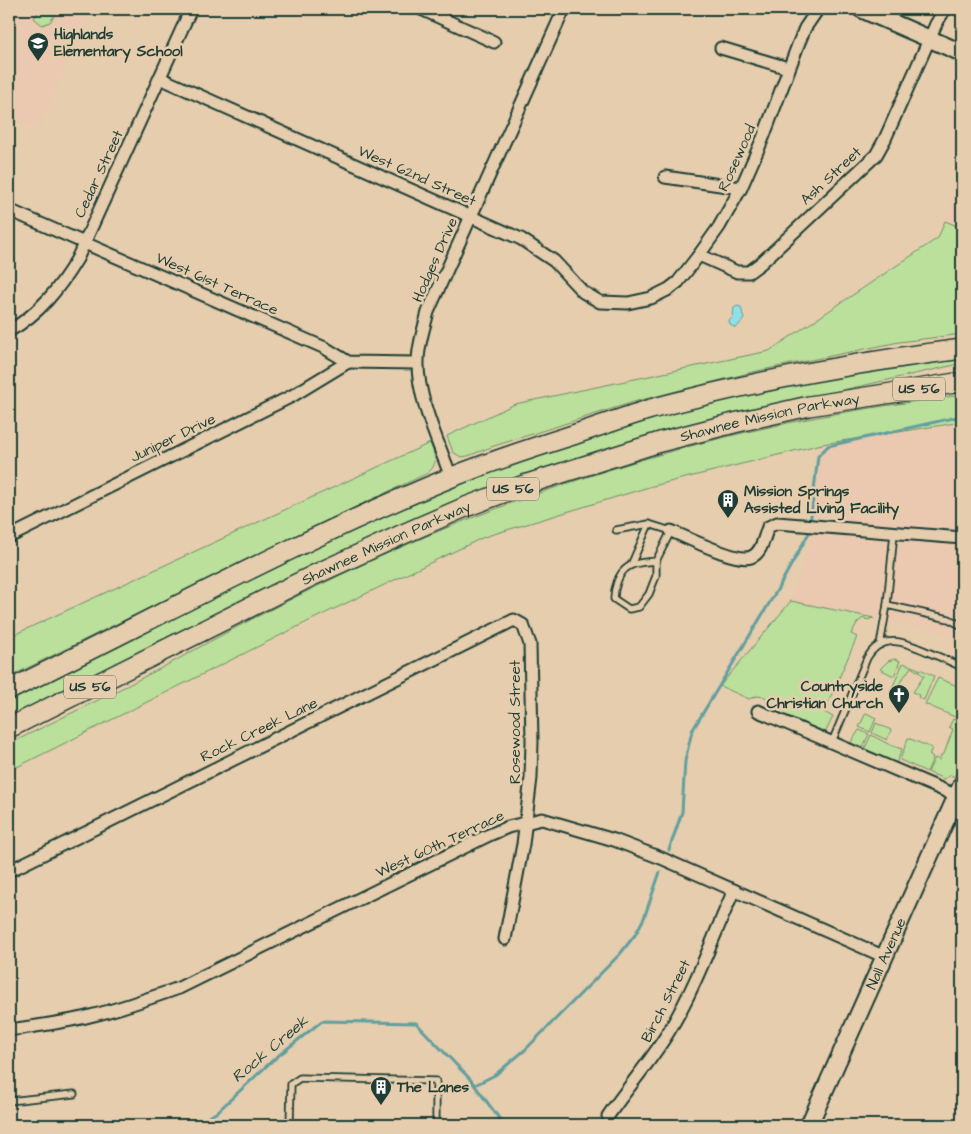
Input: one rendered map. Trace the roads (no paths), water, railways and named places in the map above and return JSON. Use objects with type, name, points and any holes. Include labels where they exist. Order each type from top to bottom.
[{"type":"highway","name":"US 56","points":[[9,690],[313,538],[451,478],[507,456],[649,410],[787,376],[870,360],[962,349]]},
{"type":"highway","name":"Shawnee Mission Parkway","points":[[9,728],[314,575],[463,508],[524,485],[652,445],[734,423],[809,406],[962,382]]},
{"type":"main road","points":[[861,9],[962,52]]},
{"type":"main road","name":"Nall Avenue","points":[[809,1125],[960,792]]},
{"type":"street","name":"Cedar Street","points":[[9,332],[30,317],[54,294],[73,266],[191,9]]},
{"type":"street","points":[[421,9],[494,42]]},
{"type":"street","name":"Hodges Drive","points":[[451,478],[422,395],[418,362],[419,344],[428,312],[564,9]]},
{"type":"street","name":"Rosewood","points":[[651,298],[669,290],[678,282],[719,228],[741,188],[763,138],[788,68],[805,28],[818,9]]},
{"type":"street","name":"Ash Street","points":[[699,255],[736,272],[749,272],[761,263],[876,155],[885,139],[929,38],[945,9]]},
{"type":"street","points":[[721,48],[788,68]]},
{"type":"street","name":"West 62nd Street","points":[[160,78],[520,239],[541,251],[564,271],[583,292],[600,302],[628,303],[651,298]]},
{"type":"street","points":[[665,177],[741,188]]},
{"type":"street","name":"West 61st Terrace","points":[[9,210],[325,348],[348,362]]},
{"type":"street","points":[[348,362],[418,362]]},
{"type":"street","name":"Juniper Drive","points":[[9,537],[292,396],[348,362]]},
{"type":"street","points":[[671,531],[733,556],[744,558],[752,557],[760,549],[768,528],[776,523],[962,538]]},
{"type":"street","name":"Rock Creek Lane","points":[[9,871],[514,620],[523,625]]},
{"type":"street","name":"Rosewood Street","points":[[505,939],[526,822],[532,768],[532,672],[530,644],[523,625]]},
{"type":"street","points":[[758,711],[831,743],[960,792]]},
{"type":"street","name":"West 60th Terrace","points":[[9,1030],[89,1017],[138,1003],[179,988],[489,834],[542,819],[614,840],[661,858],[884,957]]},
{"type":"street","name":"Birch Street","points":[[608,1116],[653,1057],[673,1024],[734,890]]},
{"type":"lane","points":[[631,566],[649,524]]},
{"type":"lane","points":[[616,530],[649,524],[671,531],[656,561],[656,576],[649,594],[639,608],[630,609],[614,599],[614,590],[620,576],[627,567],[656,561]]},
{"type":"lane","points":[[880,645],[887,605],[894,533]]},
{"type":"lane","points":[[887,605],[949,619],[962,626]]},
{"type":"lane","points":[[831,743],[867,658],[880,645],[892,641],[906,642],[962,667]]},
{"type":"lane","points":[[290,1125],[291,1084],[300,1078],[436,1081],[436,1125]]},
{"type":"lane","points":[[9,1101],[74,1094]]},
{"type":"water","points":[[737,306],[741,307],[744,319],[736,328],[730,325],[729,321],[733,317],[734,308]]},
{"type":"waterway","points":[[669,850],[682,812],[685,761],[692,731],[776,592],[809,533],[818,456],[828,446],[962,416]]},
{"type":"waterway","points":[[475,1085],[495,1075],[525,1050],[620,954],[635,935],[644,918],[660,872]]},
{"type":"waterway","name":"Rock Creek","points":[[194,1125],[216,1113],[273,1060],[322,1021],[416,1023],[470,1079],[504,1125]]},
{"type":"place","name":"Highlands Elementary School","points":[[38,62]]},
{"type":"place","name":"Mission Springs Assisted Living Facility","points":[[728,519]]},
{"type":"place","name":"Countryside Christian Church","points":[[899,714]]},
{"type":"place","name":"The Lanes","points":[[381,1106]]}]
